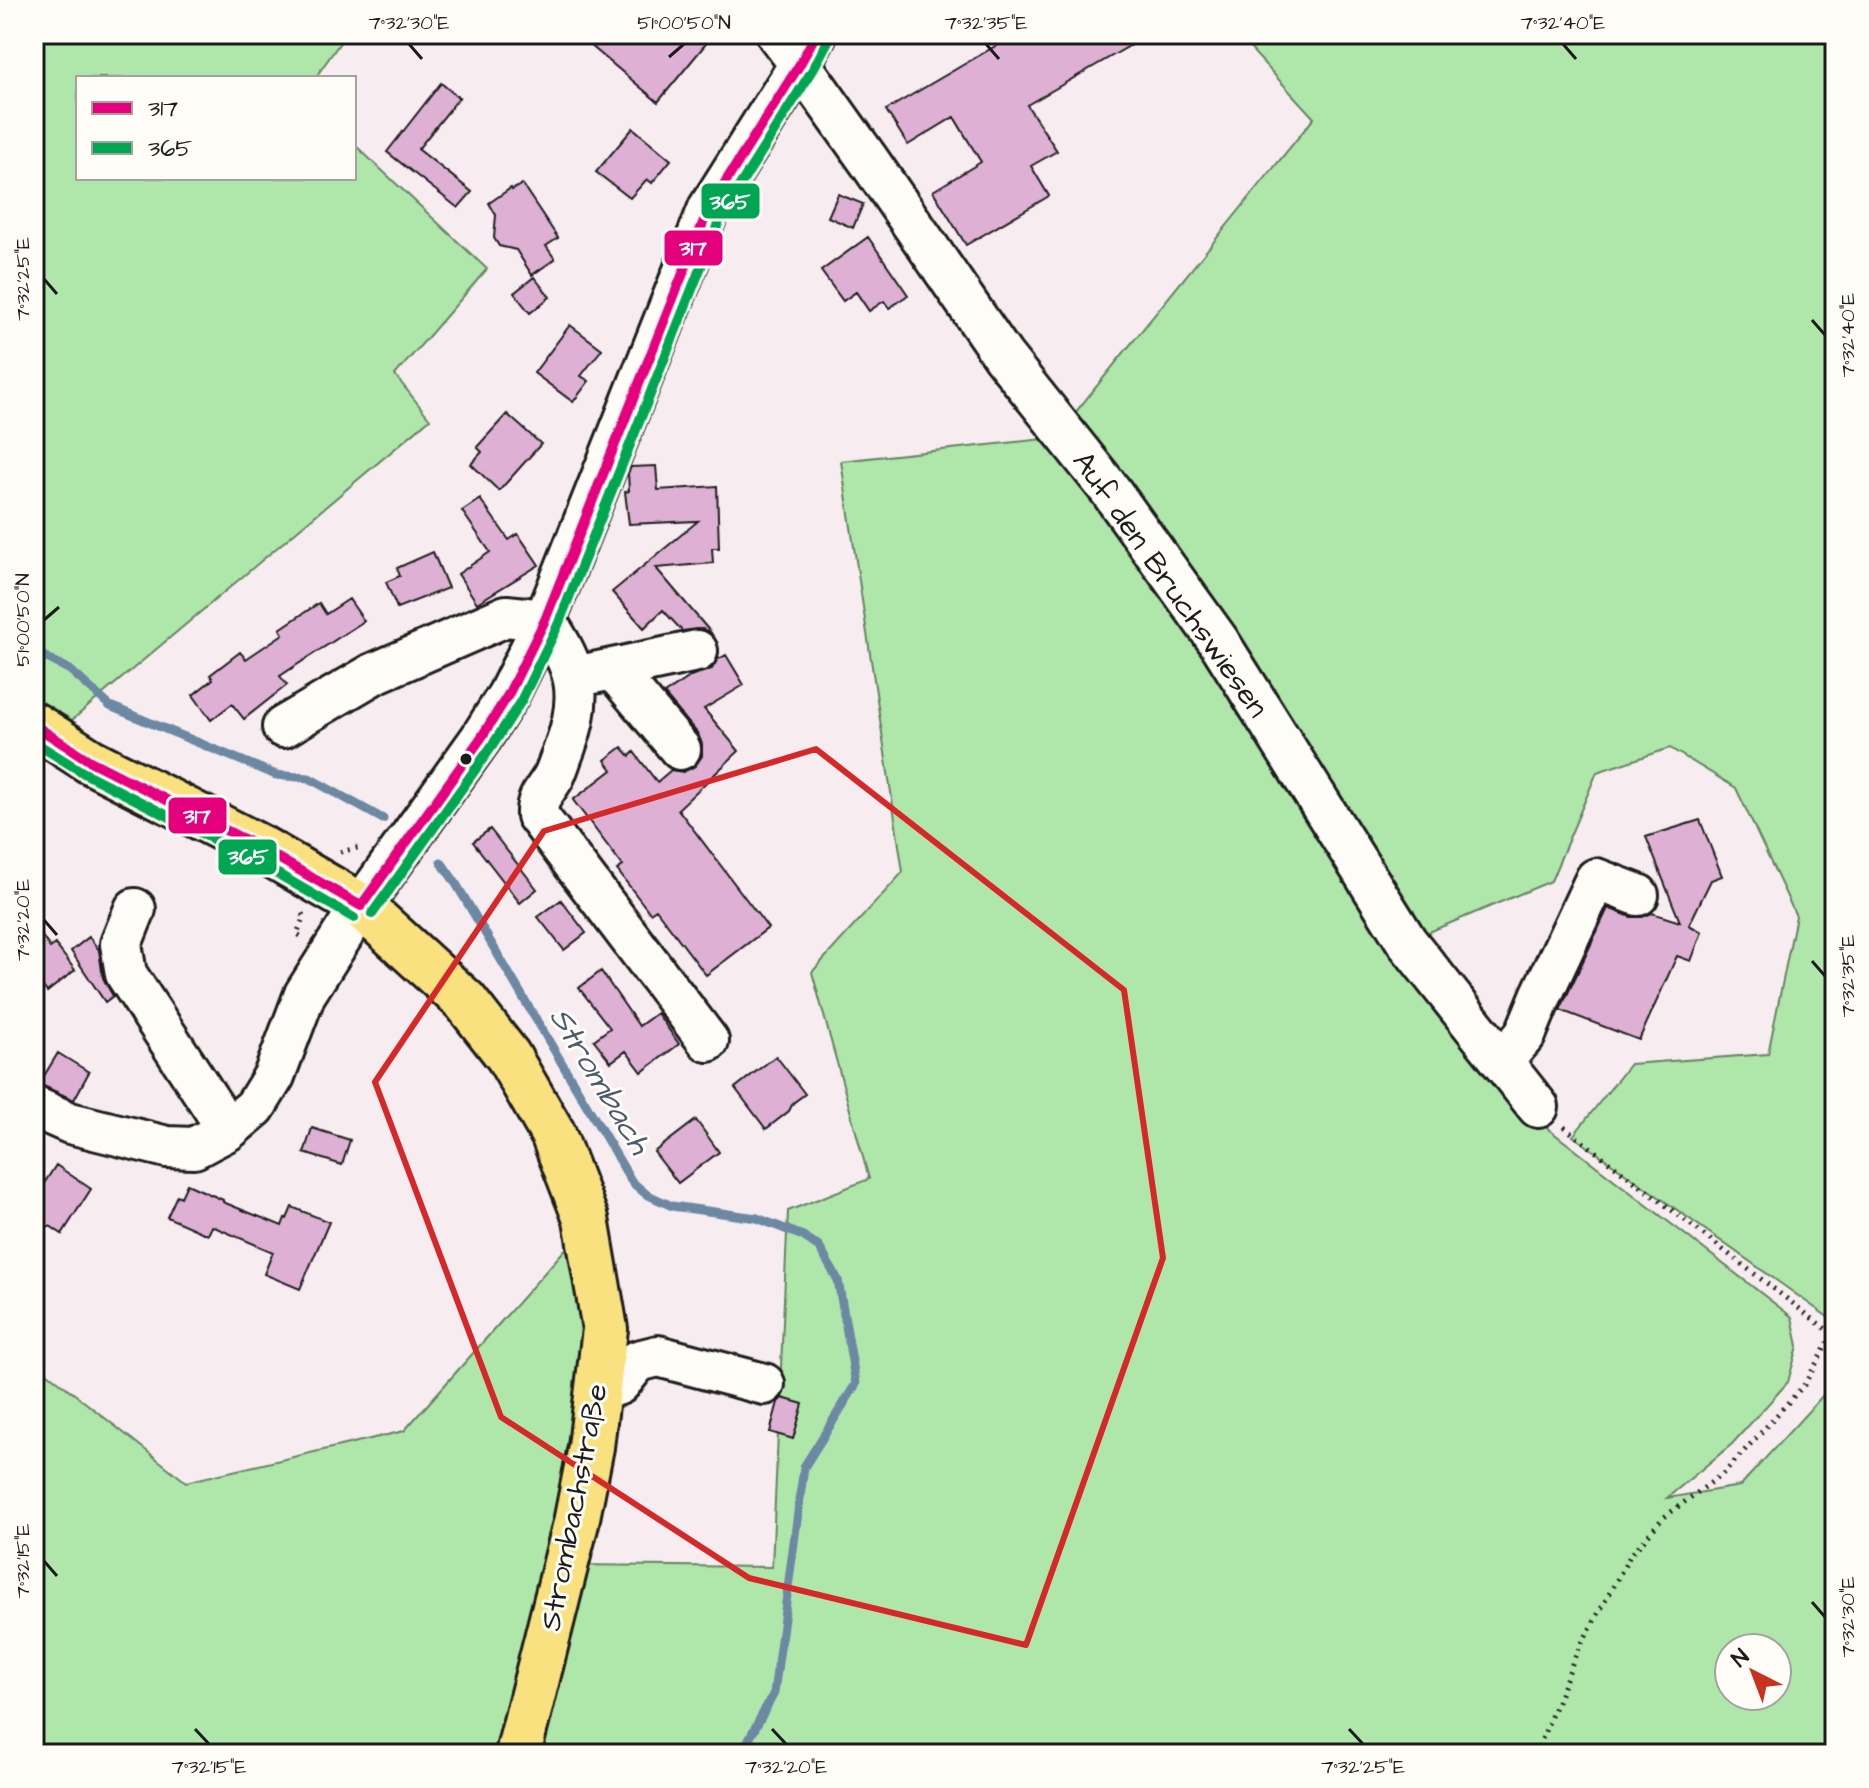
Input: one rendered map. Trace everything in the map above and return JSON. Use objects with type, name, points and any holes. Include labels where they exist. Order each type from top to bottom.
[{"type":"main road","name":"Strombachstraße","points":[[34,725],[90,761],[259,847],[361,906],[465,1001],[508,1056],[553,1134],[586,1219],[605,1329],[591,1447],[576,1523],[518,1754]]},
{"type":"street","name":"Auf den Bruchswiesen","points":[[34,1107],[70,1123],[167,1147],[194,1148],[228,1130],[255,1107],[274,1076],[305,994],[361,906],[481,738],[508,695],[545,620],[709,208],[798,44],[1003,356],[1110,490],[1219,642],[1407,942],[1538,1107]]},
{"type":"street","points":[[283,727],[373,674],[506,616],[545,620],[556,636],[594,673],[680,749]]},
{"type":"street","points":[[697,651],[594,673],[577,702],[571,732],[554,776],[540,797],[537,815],[708,1041]]},
{"type":"street","points":[[1502,1061],[1525,1035],[1596,879],[1638,895]]},
{"type":"street","points":[[135,909],[121,944],[126,974],[228,1130]]},
{"type":"street","points":[[599,1391],[619,1384],[638,1361],[658,1356],[764,1384]]},
{"type":"path","points":[[1536,1754],[1576,1654],[1630,1556],[1663,1518],[1725,1472],[1804,1385],[1834,1335],[1538,1107]]},
{"type":"highlighted area","points":[[816,749],[1124,990],[1163,1258],[1026,1645],[749,1578],[501,1417],[375,1082],[544,831]]},
{"type":"green space","points":[[34,34],[346,34],[316,76],[76,76],[76,180],[356,180],[356,146],[487,269],[395,375],[430,419],[72,720],[34,698]]},
{"type":"green space","points":[[1237,34],[1835,34],[1835,1322],[1573,1136],[1630,1064],[1768,1054],[1796,916],[1736,788],[1670,748],[1597,772],[1551,881],[1410,940],[1066,424],[1314,118]]},
{"type":"green space","points":[[1053,438],[1534,1118],[1792,1317],[1798,1346],[1788,1382],[1732,1444],[1667,1498],[1740,1486],[1835,1382],[1835,1754],[527,1754],[572,1565],[772,1567],[788,1211],[869,1179],[812,972],[903,872],[841,461]]},
{"type":"green space","points":[[577,1236],[595,1334],[507,1754],[34,1754],[34,1362],[186,1482],[404,1431]]},
{"type":"building","points":[[577,34],[714,34],[658,102]]},
{"type":"building","points":[[1016,34],[1150,34],[1027,105],[1057,151],[1031,166],[1049,196],[966,245],[933,191],[981,162],[954,117],[908,145],[886,110]]},
{"type":"building","points":[[441,83],[459,98],[418,149],[472,192],[458,208],[387,152]]},
{"type":"building","points":[[633,128],[671,160],[652,183],[647,179],[630,198],[596,172]]},
{"type":"building","points":[[522,184],[558,238],[546,246],[555,259],[532,275],[516,250],[499,246],[494,238],[496,215],[489,203]]},
{"type":"building","points":[[838,194],[863,204],[853,228],[828,217]]},
{"type":"building","points":[[868,237],[908,295],[889,308],[884,301],[869,311],[856,292],[843,301],[821,271]]},
{"type":"building","points":[[534,277],[550,297],[530,313],[514,293]]},
{"type":"building","points":[[570,325],[602,349],[581,376],[589,381],[573,402],[534,373]]},
{"type":"building","points":[[507,414],[541,444],[499,491],[471,464],[482,452],[477,447]]},
{"type":"building","points":[[656,466],[658,490],[717,486],[719,548],[712,548],[713,563],[656,568],[712,634],[703,629],[682,631],[663,610],[644,628],[612,592],[698,521],[629,524],[625,492],[629,491],[628,473],[631,467]]},
{"type":"building","points":[[480,499],[509,540],[518,534],[539,565],[477,603],[458,574],[490,552],[462,511]]},
{"type":"building","points":[[433,552],[448,588],[397,608],[386,582],[400,576],[397,568]]},
{"type":"building","points":[[349,599],[364,621],[280,676],[287,685],[244,719],[232,704],[211,720],[193,695],[213,679],[210,675],[240,652],[246,659],[283,634],[280,629],[319,603],[326,614]]},
{"type":"building","points":[[726,655],[744,685],[704,709],[739,751],[678,809],[768,928],[706,975],[656,909],[650,913],[617,870],[623,866],[573,800],[612,770],[605,760],[622,747],[630,756],[634,752],[657,782],[671,770],[683,772],[695,766],[702,756],[698,734],[664,694],[693,675],[712,669],[717,660]]},
{"type":"building","points":[[1700,820],[1722,876],[1711,880],[1689,925],[1702,932],[1691,961],[1677,956],[1639,1040],[1560,1010],[1608,908],[1631,917],[1652,913],[1680,922],[1646,837]]},
{"type":"building","points":[[490,829],[537,889],[520,903],[473,842]]},
{"type":"building","points":[[561,900],[586,933],[564,950],[538,917]]},
{"type":"building","points":[[34,924],[50,948],[55,944],[75,970],[47,992],[34,975]]},
{"type":"building","points":[[89,937],[99,950],[103,978],[113,996],[105,1002],[71,951]]},
{"type":"building","points":[[601,971],[639,1026],[657,1013],[679,1044],[642,1072],[626,1051],[611,1062],[594,1040],[610,1028],[579,988]]},
{"type":"building","points":[[58,1053],[89,1072],[74,1100],[39,1084]]},
{"type":"building","points":[[776,1056],[805,1094],[766,1129],[735,1088]]},
{"type":"building","points":[[696,1120],[719,1152],[678,1183],[654,1152]]},
{"type":"building","points":[[312,1128],[350,1140],[342,1165],[304,1153]]},
{"type":"building","points":[[56,1165],[91,1189],[62,1234],[34,1221],[34,1193]]},
{"type":"building","points":[[187,1184],[282,1226],[292,1207],[329,1222],[300,1289],[264,1274],[273,1252],[212,1226],[208,1235],[167,1217],[177,1195],[181,1197]]},
{"type":"building","points":[[782,1398],[803,1404],[793,1439],[770,1432],[778,1402]]},
{"type":"waterway","name":"Strombach","points":[[34,651],[70,670],[110,706],[276,775],[309,778],[383,819]]},
{"type":"waterway","name":"Strombach","points":[[441,862],[632,1182],[646,1194],[672,1206],[757,1218],[803,1236],[819,1247],[838,1280],[856,1384],[804,1467],[774,1693],[741,1754]]},
{"type":"transit line","name":"317","points":[[361,906],[481,738],[508,695],[545,620],[709,208],[816,34]]},
{"type":"transit line","name":"365","points":[[372,914],[521,701],[558,625],[722,214],[828,41]]},
{"type":"transit line","name":"317","points":[[34,725],[90,761],[259,847],[361,906]]},
{"type":"transit line","name":"365","points":[[34,742],[84,773],[252,859],[354,918]]}]
